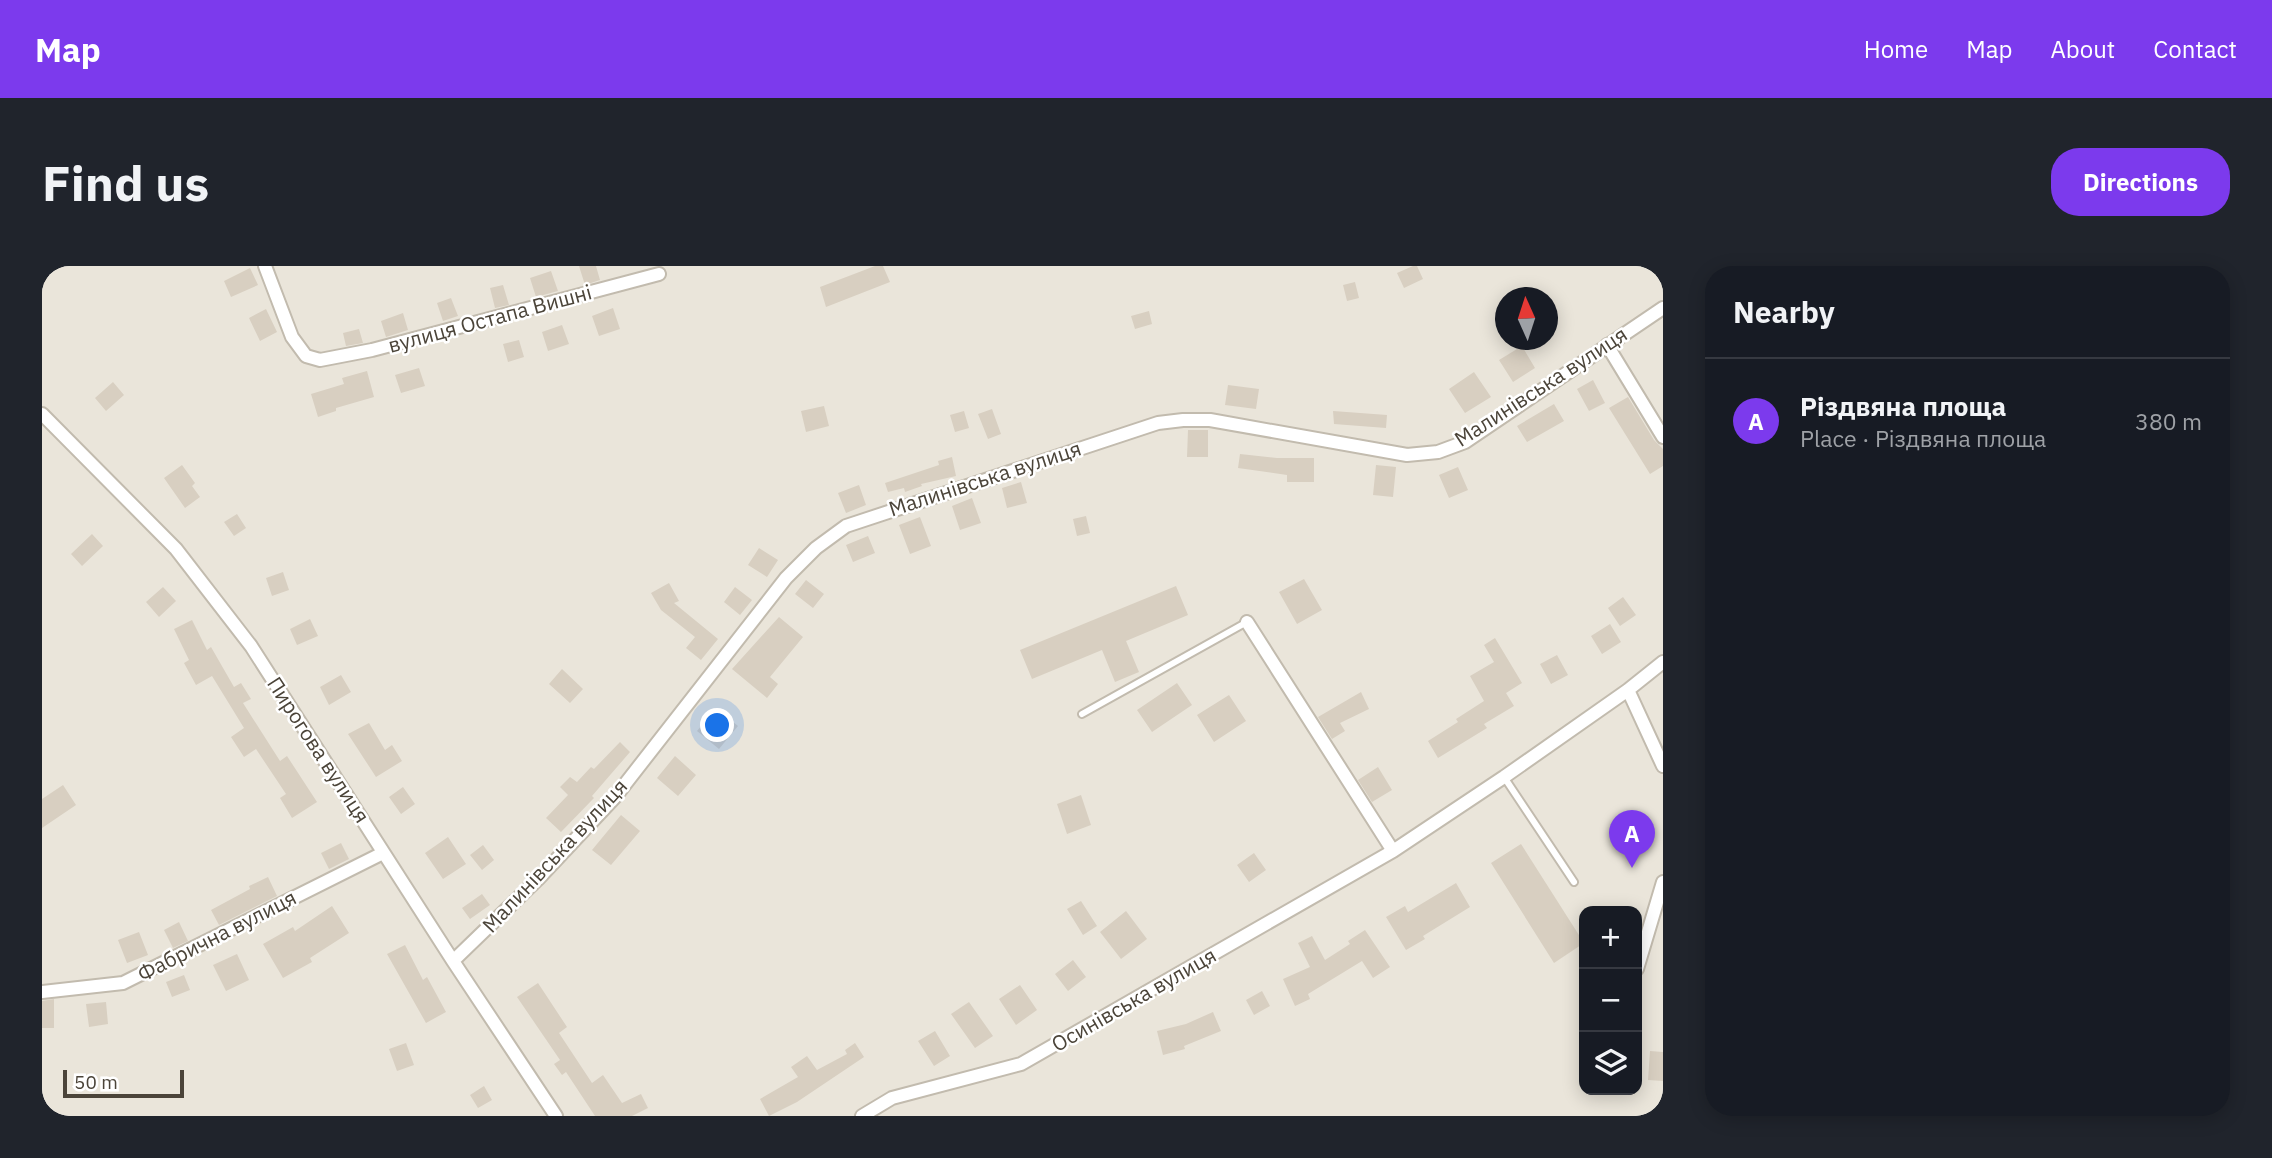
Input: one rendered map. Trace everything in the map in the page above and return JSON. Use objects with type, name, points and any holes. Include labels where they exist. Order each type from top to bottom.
[{"type":"street","name":"вулиця Остапа Вишні","points":[[265,266],[292,337],[306,356],[320,360],[372,350],[659,274]]},
{"type":"street","name":"Малинівська вулиця","points":[[453,961],[539,878],[615,796],[786,578],[816,548],[846,526],[1158,423],[1210,420],[1407,455],[1438,452],[1465,442],[1663,308]]},
{"type":"street","points":[[1607,345],[1663,437]]},
{"type":"street","name":"Пирогова вулиця","points":[[42,414],[176,549],[251,646],[556,1116]]},
{"type":"street","points":[[1247,622],[1393,851]]},
{"type":"street","name":"Осинівська вулиця","points":[[862,1116],[892,1098],[1021,1065],[1393,851],[1504,777],[1628,690],[1663,662]]},
{"type":"street","points":[[1628,690],[1663,766]]},
{"type":"street","name":"Фабрична вулиця","points":[[42,992],[123,983],[383,853]]},
{"type":"street","points":[[1642,952],[1663,882]]},
{"type":"lane","points":[[1082,714],[1247,622]]},
{"type":"lane","points":[[1504,777],[1574,882]]},
{"type":"shaded area","points":[[42,266],[1663,266],[1663,1116],[42,1116]]},
{"type":"building","points":[[579,266],[596,266],[600,280],[585,285]]},
{"type":"building","points":[[875,266],[883,266],[890,282],[826,307],[820,287]]},
{"type":"building","points":[[1417,266],[1423,279],[1404,288],[1397,273]]},
{"type":"building","points":[[250,268],[258,285],[231,297],[224,281]]},
{"type":"building","points":[[551,271],[558,291],[536,297],[530,278]]},
{"type":"building","points":[[1355,282],[1359,298],[1347,301],[1343,285]]},
{"type":"building","points":[[503,285],[509,305],[495,308],[490,288]]},
{"type":"building","points":[[451,298],[458,316],[443,321],[437,303]]},
{"type":"building","points":[[613,308],[620,329],[599,336],[592,316]]},
{"type":"building","points":[[266,309],[277,332],[260,341],[249,318]]},
{"type":"building","points":[[1149,311],[1152,324],[1135,329],[1131,316]]},
{"type":"building","points":[[403,313],[408,330],[386,337],[381,321]]},
{"type":"building","points":[[562,325],[569,344],[548,351],[542,332]]},
{"type":"building","points":[[359,329],[363,343],[346,346],[343,333]]},
{"type":"building","points":[[519,340],[524,357],[508,362],[503,344]]},
{"type":"building","points":[[1515,350],[1524,350],[1535,368],[1513,382],[1499,360]]},
{"type":"building","points":[[419,368],[425,386],[401,393],[395,375]]},
{"type":"building","points":[[367,371],[374,397],[336,408],[336,411],[318,417],[311,394],[344,384],[342,378]]},
{"type":"building","points":[[1474,372],[1491,397],[1465,413],[1449,389]]},
{"type":"building","points":[[1593,380],[1605,403],[1589,411],[1577,389]]},
{"type":"building","points":[[113,382],[124,395],[106,411],[95,398]]},
{"type":"building","points":[[1228,385],[1259,389],[1256,409],[1225,405]]},
{"type":"building","points":[[1628,397],[1654,440],[1663,449],[1663,466],[1650,474],[1609,408]]},
{"type":"building","points":[[1554,404],[1564,421],[1527,442],[1517,426]]},
{"type":"building","points":[[824,406],[829,426],[806,432],[801,411]]},
{"type":"building","points":[[992,409],[1001,434],[988,439],[978,414]]},
{"type":"building","points":[[964,411],[969,428],[955,432],[950,415]]},
{"type":"building","points":[[1333,411],[1387,415],[1386,428],[1334,424]]},
{"type":"building","points":[[1188,430],[1208,430],[1208,457],[1187,457]]},
{"type":"building","points":[[1240,454],[1314,458],[1314,482],[1287,482],[1287,475],[1238,468]]},
{"type":"building","points":[[952,457],[956,476],[921,484],[922,486],[905,492],[904,488],[888,492],[885,483],[939,465],[938,461]]},
{"type":"building","points":[[182,465],[195,483],[192,486],[200,497],[185,508],[164,478]]},
{"type":"building","points":[[1376,465],[1396,467],[1393,497],[1373,495]]},
{"type":"building","points":[[1458,467],[1468,490],[1449,498],[1439,475]]},
{"type":"building","points":[[1021,482],[1027,503],[1007,508],[1002,488]]},
{"type":"building","points":[[859,485],[866,505],[846,513],[838,493]]},
{"type":"building","points":[[972,498],[981,523],[960,530],[952,506]]},
{"type":"building","points":[[237,514],[246,528],[234,536],[224,522]]},
{"type":"building","points":[[1086,516],[1090,533],[1077,536],[1073,519]]},
{"type":"building","points":[[920,517],[931,546],[910,554],[899,525]]},
{"type":"building","points":[[92,534],[103,546],[82,566],[71,554]]},
{"type":"building","points":[[868,536],[875,553],[853,562],[846,545]]},
{"type":"building","points":[[759,548],[778,560],[767,577],[748,565]]},
{"type":"building","points":[[283,572],[289,590],[272,596],[266,578]]},
{"type":"building","points":[[1304,579],[1322,610],[1297,624],[1279,592]]},
{"type":"building","points":[[806,580],[824,594],[813,608],[795,594]]},
{"type":"building","points":[[669,583],[679,601],[674,603],[718,639],[701,660],[686,648],[695,637],[661,610],[651,593]]},
{"type":"building","points":[[1176,586],[1188,615],[1126,641],[1139,672],[1115,682],[1102,650],[1032,679],[1020,650]]},
{"type":"building","points":[[163,587],[176,601],[159,617],[146,602]]},
{"type":"building","points":[[735,587],[752,600],[740,615],[724,602]]},
{"type":"building","points":[[1623,597],[1636,615],[1620,626],[1608,608]]},
{"type":"building","points":[[779,617],[803,637],[770,677],[778,684],[767,698],[732,669]]},
{"type":"building","points":[[310,619],[318,636],[297,645],[290,629]]},
{"type":"building","points":[[192,620],[207,650],[211,647],[234,687],[241,683],[251,699],[243,703],[280,761],[287,756],[317,802],[292,818],[280,798],[286,794],[256,749],[244,757],[231,737],[244,728],[212,676],[196,685],[184,663],[189,660],[174,629]]},
{"type":"building","points":[[1610,624],[1621,642],[1602,654],[1591,636]]},
{"type":"building","points":[[1495,638],[1522,683],[1506,693],[1514,706],[1484,724],[1487,728],[1438,758],[1428,741],[1484,701],[1470,676],[1494,662],[1484,645]]},
{"type":"building","points":[[1557,655],[1568,675],[1551,684],[1540,664]]},
{"type":"building","points":[[562,669],[583,689],[570,703],[549,684]]},
{"type":"building","points":[[341,675],[351,692],[329,705],[320,687]]},
{"type":"building","points":[[1177,683],[1192,705],[1152,732],[1137,710]]},
{"type":"building","points":[[1361,692],[1369,709],[1340,723],[1345,731],[1332,739],[1318,717]]},
{"type":"building","points":[[1229,695],[1246,721],[1214,742],[1197,715]]},
{"type":"building","points":[[716,708],[738,726],[719,749],[697,731]]},
{"type":"building","points":[[369,723],[385,750],[392,745],[402,761],[376,777],[348,734]]},
{"type":"building","points":[[620,742],[630,752],[592,796],[594,798],[561,832],[546,818],[568,795],[560,787],[570,777],[577,782]]},
{"type":"building","points":[[675,756],[696,775],[678,796],[657,778]]},
{"type":"building","points":[[1378,767],[1392,790],[1372,802],[1358,780]]},
{"type":"building","points":[[63,785],[76,805],[42,828],[42,799]]},
{"type":"building","points":[[403,787],[415,804],[401,814],[389,797]]},
{"type":"building","points":[[1081,795],[1091,825],[1067,834],[1057,804]]},
{"type":"building","points":[[621,815],[640,831],[611,865],[592,850]]},
{"type":"building","points":[[448,837],[466,864],[443,879],[425,853]]},
{"type":"building","points":[[341,843],[349,859],[329,869],[321,853]]},
{"type":"building","points":[[1521,844],[1579,935],[1579,946],[1554,963],[1491,863]]},
{"type":"building","points":[[483,845],[494,860],[482,870],[470,855]]},
{"type":"building","points":[[1254,853],[1266,870],[1249,882],[1237,865]]},
{"type":"building","points":[[268,877],[277,896],[219,925],[211,910]]},
{"type":"building","points":[[1456,883],[1470,907],[1423,936],[1425,939],[1406,950],[1386,917],[1405,906],[1408,912]]},
{"type":"building","points":[[482,894],[490,905],[470,919],[462,908]]},
{"type":"building","points":[[1081,901],[1097,926],[1083,935],[1067,909]]},
{"type":"building","points":[[332,906],[349,933],[310,958],[312,962],[283,978],[263,944],[293,927],[295,931]]},
{"type":"building","points":[[1126,911],[1147,939],[1121,959],[1100,932]]},
{"type":"building","points":[[179,922],[188,941],[173,948],[164,930]]},
{"type":"building","points":[[1365,930],[1390,967],[1373,978],[1362,961],[1308,994],[1310,999],[1295,1006],[1283,979],[1310,967],[1298,943],[1312,936],[1325,960],[1350,944],[1348,941]]},
{"type":"building","points":[[139,932],[148,955],[127,963],[118,940]]},
{"type":"building","points":[[405,945],[423,980],[427,977],[446,1012],[426,1023],[387,954]]},
{"type":"building","points":[[237,954],[249,980],[226,991],[213,965]]},
{"type":"building","points":[[1073,960],[1086,977],[1068,991],[1055,974]]},
{"type":"building","points":[[184,975],[190,990],[172,997],[166,982]]},
{"type":"building","points":[[538,983],[567,1027],[559,1033],[592,1083],[603,1075],[622,1103],[641,1094],[648,1108],[632,1116],[595,1116],[566,1072],[562,1075],[554,1064],[560,1060],[517,997]]},
{"type":"building","points":[[1020,985],[1037,1010],[1016,1025],[999,999]]},
{"type":"building","points":[[1262,991],[1270,1006],[1254,1015],[1246,1000]]},
{"type":"building","points":[[54,999],[54,1028],[42,1028],[42,1001]]},
{"type":"building","points":[[106,1002],[108,1024],[89,1027],[86,1004]]},
{"type":"building","points":[[969,1002],[993,1036],[975,1048],[951,1014]]},
{"type":"building","points":[[1213,1012],[1221,1031],[1184,1046],[1185,1049],[1163,1055],[1157,1031],[1186,1024]]},
{"type":"building","points":[[935,1031],[950,1056],[934,1066],[918,1041]]},
{"type":"building","points":[[406,1043],[414,1065],[397,1071],[389,1049]]},
{"type":"building","points":[[855,1043],[864,1057],[797,1102],[769,1116],[760,1099],[798,1077],[791,1067],[807,1056],[817,1070],[847,1054],[845,1050]]},
{"type":"building","points":[[1650,1051],[1663,1052],[1663,1081],[1648,1080]]},
{"type":"building","points":[[484,1086],[492,1100],[478,1108],[470,1095]]},
{"type":"place","name":"Різдвяна площа","points":[[1632,868]]}]
